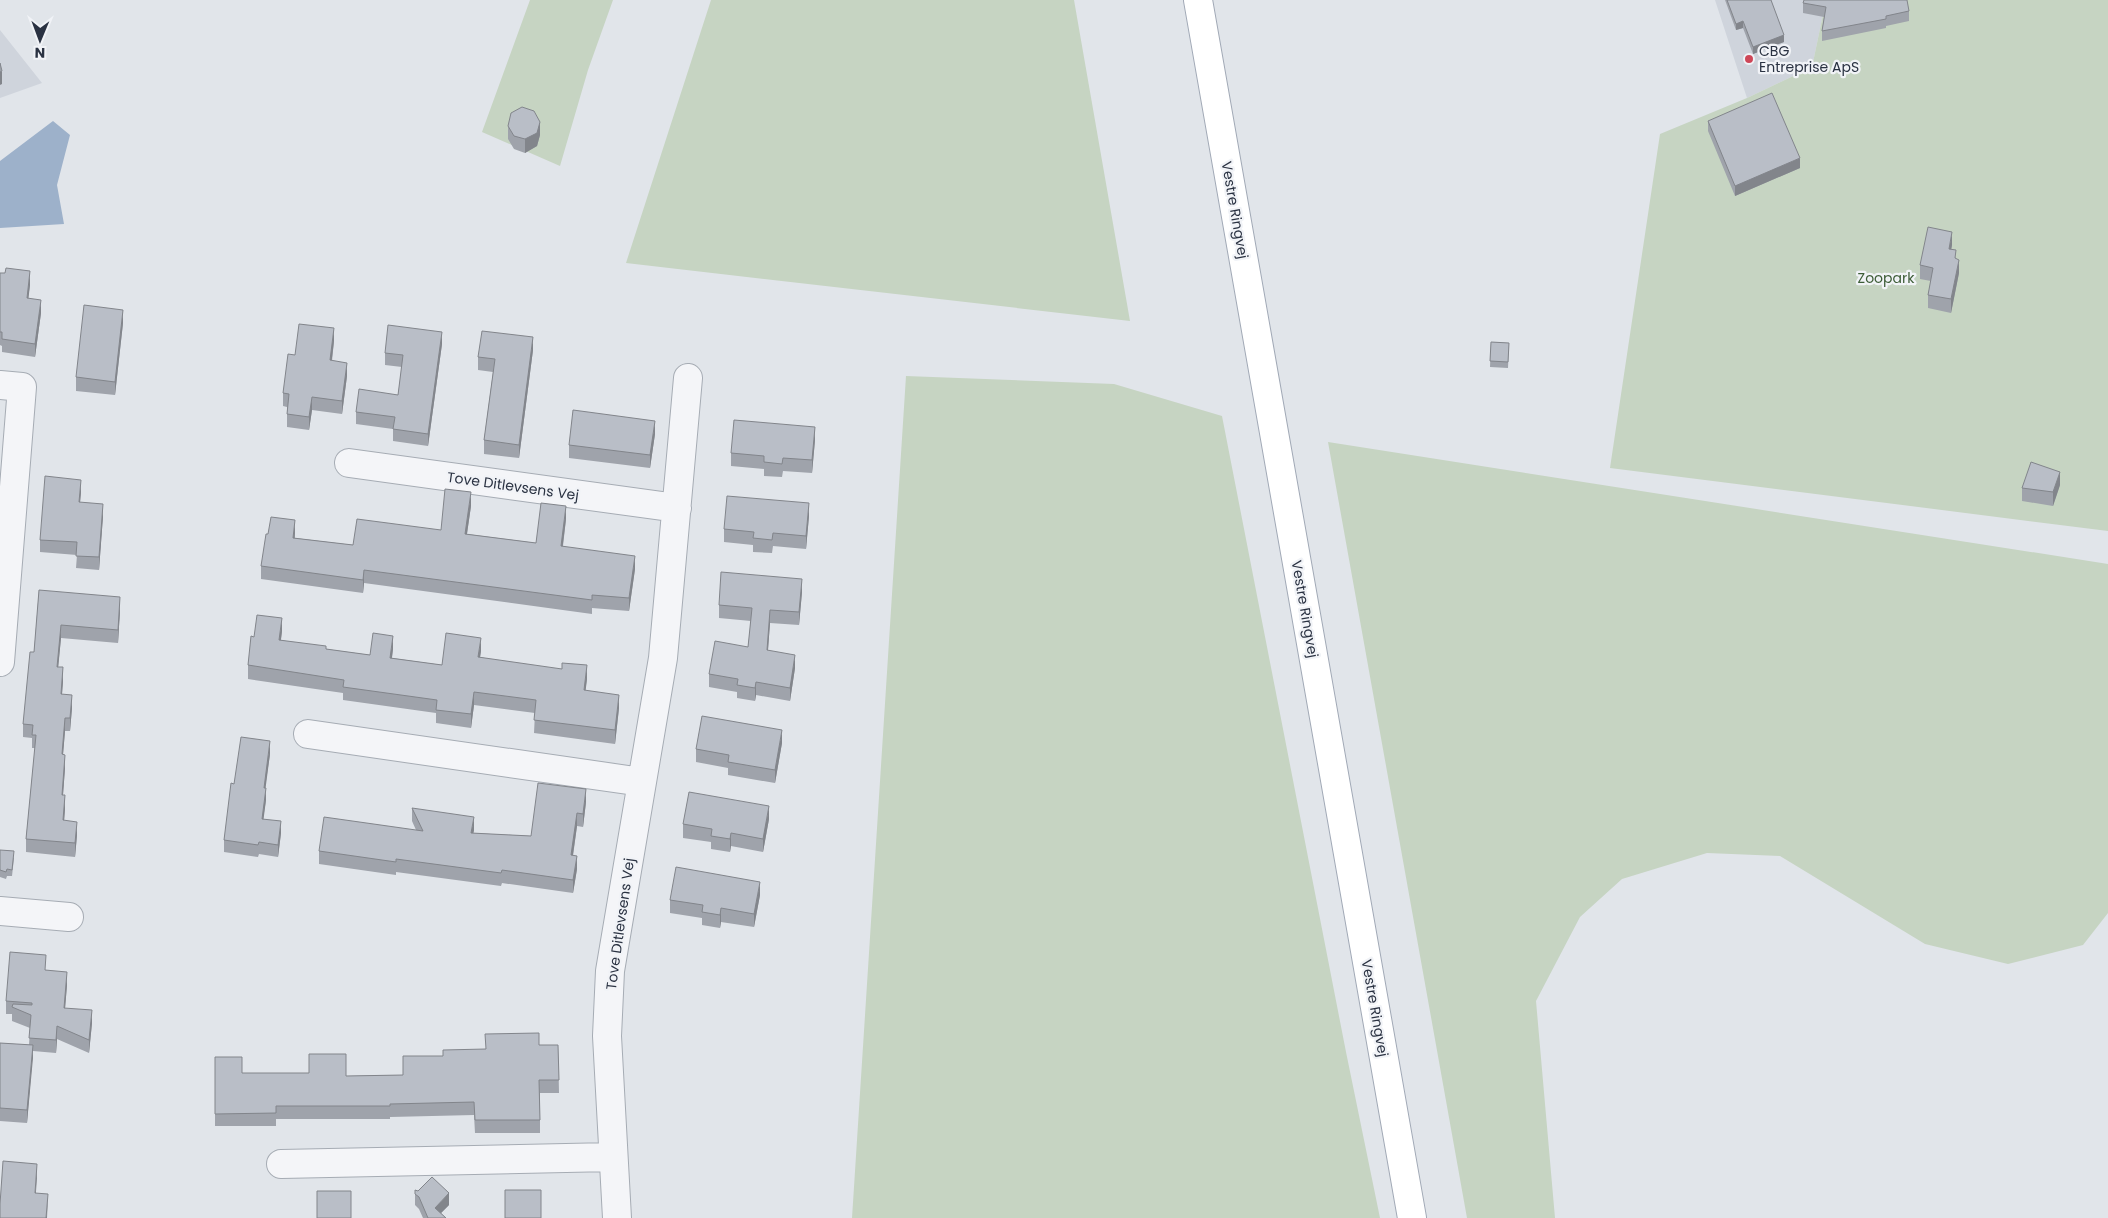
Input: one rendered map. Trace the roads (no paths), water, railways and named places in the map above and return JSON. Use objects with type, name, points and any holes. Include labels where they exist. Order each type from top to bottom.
[{"type":"main road","name":"Vestre Ringvej","points":[[1198,0],[1412,1218]]},
{"type":"street","name":"Tove Ditlevsens Vej","points":[[616,1218],[607,1036],[610,971],[663,658],[688,378]]},
{"type":"street","points":[[0,385],[22,387],[0,662]]},
{"type":"street","name":"Tove Ditlevsens Vej","points":[[349,463],[676,508]]},
{"type":"street","points":[[308,734],[642,782]]},
{"type":"street","points":[[0,911],[69,917]]},
{"type":"street","points":[[281,1164],[612,1157]]},
{"type":"water","points":[[53,121],[70,135],[57,185],[64,224],[0,228],[0,161]]},
{"type":"place","name":"CBG Entreprise ApS","points":[[1749,59]]},
{"type":"park label","name":"Zoopark","points":[[1886,278]]}]
